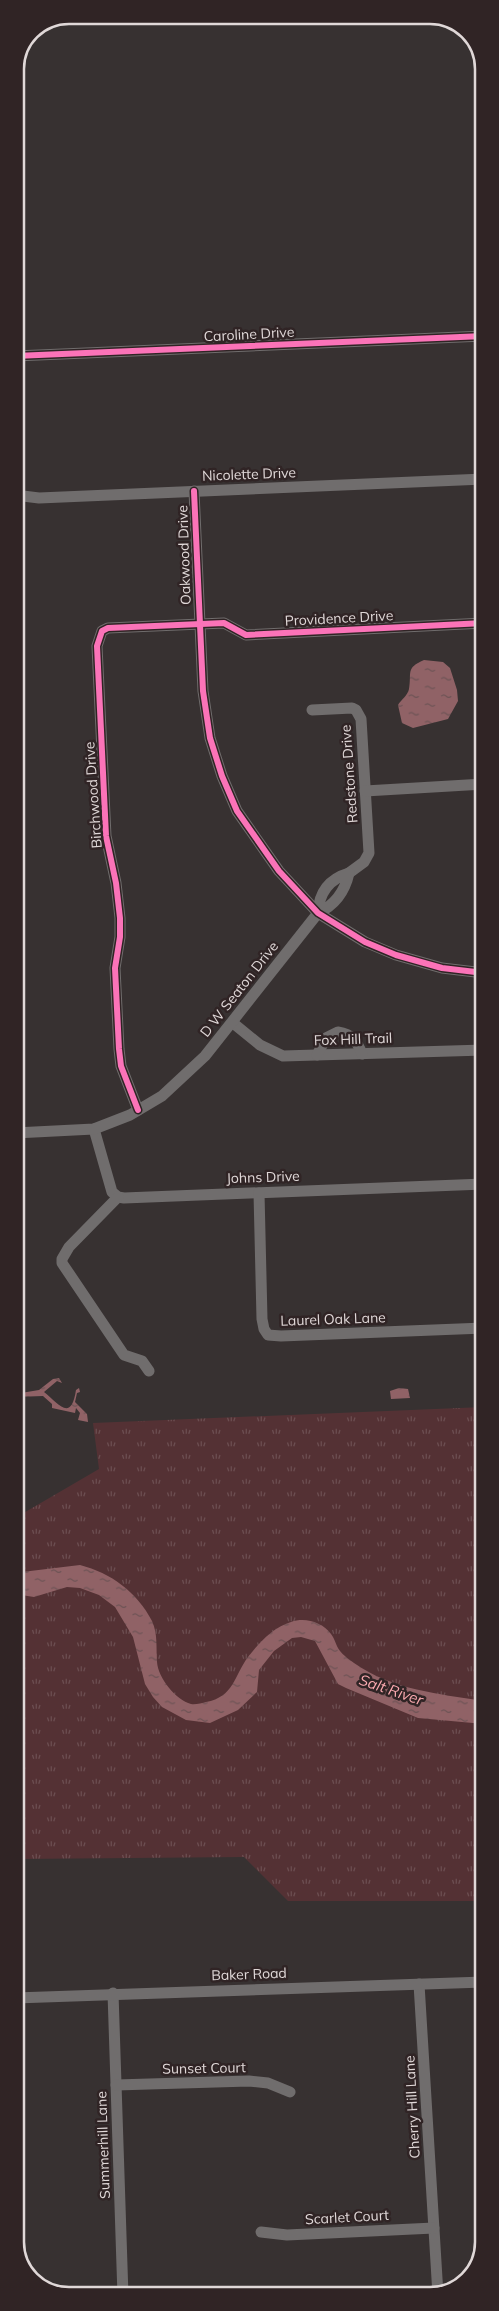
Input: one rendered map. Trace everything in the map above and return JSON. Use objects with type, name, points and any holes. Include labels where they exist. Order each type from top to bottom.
[{"type":"street","name":"Caroline Drive","points":[[24,356],[475,336]]},
{"type":"street","name":"Nicolette Drive","points":[[24,496],[39,498],[475,479]]},
{"type":"street","name":"Oakwood Drive","points":[[194,491],[199,624],[206,714],[210,738],[222,776],[237,811],[248,829],[279,871],[318,913]]},
{"type":"street","name":"Providence Drive","points":[[199,624],[224,623],[246,635],[475,623]]},
{"type":"street","name":"Birchwood Drive","points":[[138,1110],[120,1058],[115,968],[120,936],[120,918],[116,883],[106,836],[97,646],[102,631],[108,628],[199,624]]},
{"type":"street","name":"Redstone Drive","points":[[312,710],[352,708],[356,710],[361,724],[369,853],[364,862],[349,873],[347,886],[330,907],[318,913]]},
{"type":"street","points":[[365,791],[475,785]]},
{"type":"street","points":[[318,913],[365,942],[396,955],[442,968],[475,972]]},
{"type":"street","name":"D W Seaton Drive","points":[[24,1133],[94,1129],[138,1110],[162,1096],[188,1074],[233,1024],[318,913]]},
{"type":"street","name":"Fox Hill Trail","points":[[233,1024],[260,1045],[278,1054],[317,1055],[475,1050]]},
{"type":"street","points":[[317,1055],[326,1038],[338,1032],[351,1036],[357,1042],[362,1054]]},
{"type":"street","points":[[94,1129],[112,1192],[118,1197],[69,1247],[62,1259],[62,1263],[124,1355],[142,1362],[149,1371]]},
{"type":"street","name":"Johns Drive","points":[[118,1197],[475,1184]]},
{"type":"street","name":"Laurel Oak Lane","points":[[259,1192],[262,1319],[264,1329],[268,1334],[281,1336],[475,1328]]},
{"type":"street","name":"Baker Road","points":[[24,1998],[113,1993],[475,1982]]},
{"type":"street","name":"Cherry Hill Lane","points":[[419,1984],[438,2287]]},
{"type":"street","name":"Summerhill Lane","points":[[113,1993],[123,2287]]},
{"type":"street","name":"Sunset Court","points":[[116,2085],[249,2081],[268,2083],[290,2092]]},
{"type":"street","name":"Scarlet Court","points":[[261,2232],[287,2235],[434,2228]]},
{"type":"green space","points":[[475,1407],[475,1901],[288,1901],[244,1857],[24,1859],[24,1513],[99,1469],[93,1423]]},
{"type":"water","points":[[424,660],[443,662],[450,668],[457,690],[458,701],[448,719],[413,728],[402,723],[398,705],[408,691],[410,671]]},
{"type":"water","points":[[59,1378],[62,1383],[57,1381],[44,1392],[63,1408],[67,1408],[71,1406],[76,1390],[79,1388],[80,1392],[77,1393],[75,1402],[87,1414],[88,1422],[78,1420],[80,1413],[76,1408],[75,1413],[52,1408],[52,1404],[43,1396],[24,1397],[24,1392],[39,1390],[53,1379]]},
{"type":"water","points":[[399,1388],[408,1389],[410,1398],[391,1399],[390,1391]]},
{"type":"water","name":"Salt River","points":[[80,1565],[102,1573],[122,1585],[139,1601],[152,1621],[156,1636],[158,1668],[169,1688],[185,1702],[196,1704],[222,1696],[232,1685],[248,1657],[267,1636],[284,1624],[307,1620],[323,1626],[332,1636],[340,1651],[354,1663],[369,1672],[417,1690],[475,1700],[475,1723],[418,1718],[346,1688],[338,1684],[315,1641],[301,1637],[292,1638],[274,1651],[259,1670],[257,1692],[238,1710],[210,1723],[186,1720],[162,1707],[153,1697],[145,1684],[133,1637],[115,1607],[99,1595],[80,1588],[67,1587],[34,1597],[24,1595],[24,1572]]},
{"type":"cycle path","points":[[24,356],[475,336]]},
{"type":"cycle path","points":[[194,491],[203,691],[210,738],[222,776],[237,811],[279,871],[318,913],[365,942],[396,955],[442,968],[475,972]]},
{"type":"cycle path","points":[[138,1110],[121,1066],[119,1049],[115,968],[120,937],[120,918],[116,883],[106,836],[97,646],[102,631],[108,628],[224,623],[246,635],[475,623]]}]
